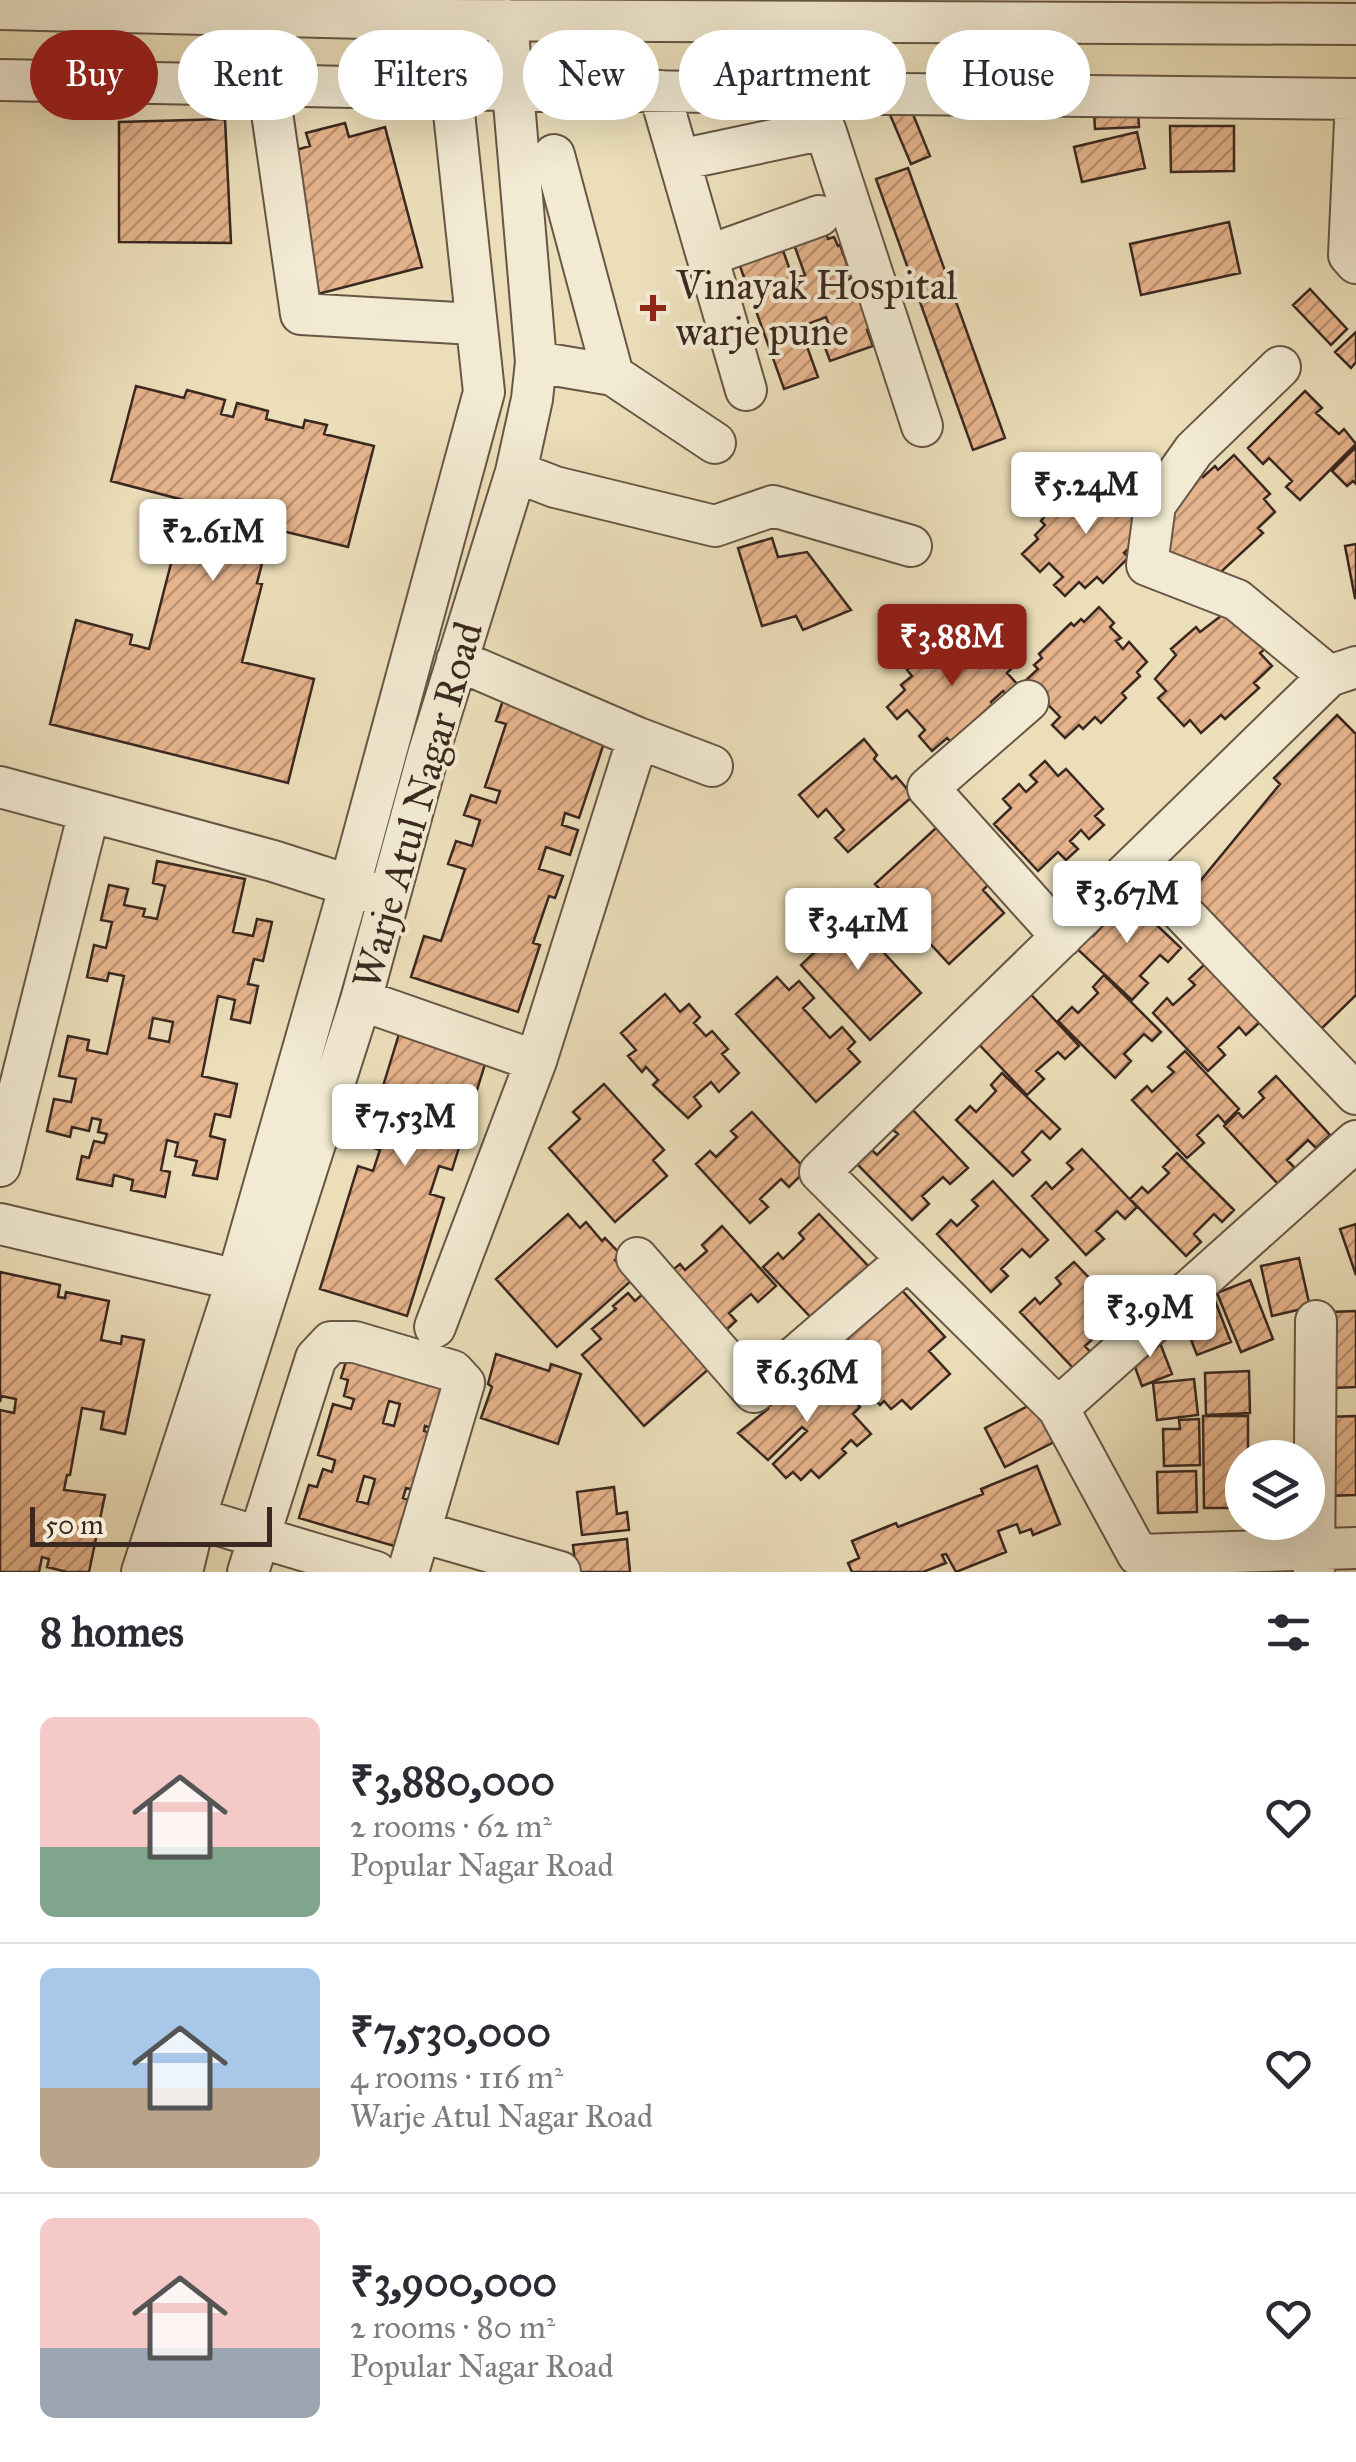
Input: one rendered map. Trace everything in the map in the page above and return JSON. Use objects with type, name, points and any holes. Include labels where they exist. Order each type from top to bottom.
[{"type":"street","points":[[0,9],[444,20],[1356,24]]},
{"type":"street","name":"Warje Atul Nagar Road","points":[[444,20],[445,30]]},
{"type":"street","name":"Warje Atul Nagar Road","points":[[182,1572],[361,1000],[457,660],[516,472],[534,380],[507,20]]},
{"type":"street","points":[[0,80],[178,83]]},
{"type":"street","points":[[503,89],[523,89]]},
{"type":"street","points":[[746,390],[659,91],[1356,99],[1349,255],[1356,263]]},
{"type":"street","points":[[273,120],[300,314],[474,324]]},
{"type":"street","name":"Warje Atul Nagar Road","points":[[142,1572],[237,1280],[350,885],[484,392],[455,120]]},
{"type":"street","points":[[679,160],[826,129],[922,426]]},
{"type":"street","points":[[554,155],[613,375]]},
{"type":"street","points":[[707,256],[818,216]]},
{"type":"street","points":[[1280,367],[1194,450],[1155,505],[1148,565],[1236,600],[1347,674],[1136,864],[820,1172],[1058,1408],[1138,1554],[1314,1561],[1356,1548]]},
{"type":"street","points":[[484,392],[534,380],[613,375],[715,444]]},
{"type":"street","points":[[516,472],[554,486],[715,526],[772,506],[912,546]]},
{"type":"street","points":[[457,660],[712,766]]},
{"type":"street","points":[[1028,701],[928,788],[1062,936]]},
{"type":"street","points":[[435,1327],[536,1061],[638,738]]},
{"type":"street","points":[[0,786],[389,898]]},
{"type":"street","points":[[0,1166],[90,812]]},
{"type":"street","points":[[1136,864],[1356,1094]]},
{"type":"street","points":[[361,1000],[536,1061]]},
{"type":"street","points":[[1058,1408],[1356,1141]]},
{"type":"street","points":[[0,1224],[237,1280]]},
{"type":"street","points":[[638,1258],[754,1392],[908,1259]]},
{"type":"street","points":[[1314,1561],[1316,1321]]},
{"type":"street","points":[[254,1555],[316,1358],[330,1342],[355,1342],[453,1371],[464,1383],[408,1572]]},
{"type":"street","points":[[196,1518],[254,1555],[376,1572]]},
{"type":"street","points":[[421,1532],[560,1572]]},
{"type":"building","points":[[906,103],[930,156],[911,164],[892,120],[906,120]]},
{"type":"building","points":[[1138,110],[1139,127],[1095,129],[1094,113]]},
{"type":"building","points":[[225,120],[231,243],[119,242],[119,122]]},
{"type":"building","points":[[345,123],[349,137],[385,127],[422,267],[318,294],[301,225],[309,222],[282,154],[310,146],[306,133]]},
{"type":"building","points":[[1170,126],[1234,126],[1234,171],[1171,172]]},
{"type":"building","points":[[1137,132],[1145,168],[1082,182],[1074,147]]},
{"type":"building","points":[[908,168],[1005,438],[973,450],[876,179]]},
{"type":"building","points":[[1229,222],[1240,273],[1141,295],[1130,244]]},
{"type":"building","points":[[823,224],[828,239],[834,237],[840,245],[852,278],[838,283],[841,292],[857,286],[872,328],[867,330],[873,346],[830,361],[823,342],[834,338],[826,317],[800,327],[818,377],[784,389],[736,255],[779,239],[793,279],[805,275],[791,236]]},
{"type":"building","points":[[1310,289],[1347,329],[1331,345],[1293,305]]},
{"type":"building","points":[[1356,332],[1356,362],[1351,368],[1335,352]]},
{"type":"building","points":[[136,386],[184,398],[187,390],[225,400],[221,414],[233,417],[237,403],[268,411],[266,419],[303,428],[305,420],[327,425],[324,434],[374,446],[348,547],[262,526],[257,546],[266,548],[257,583],[262,584],[242,662],[314,679],[288,783],[50,724],[76,620],[132,635],[130,644],[149,649],[187,501],[111,481]]},
{"type":"building","points":[[1305,391],[1322,408],[1316,413],[1339,434],[1344,429],[1356,444],[1300,500],[1286,487],[1292,481],[1269,458],[1263,464],[1248,448]]},
{"type":"building","points":[[1356,447],[1356,484],[1353,481],[1347,486],[1332,471]]},
{"type":"building","points":[[1234,455],[1270,494],[1264,499],[1275,512],[1258,528],[1263,533],[1209,583],[1187,571],[1161,543],[1168,511],[1199,473],[1203,477],[1215,466],[1218,470]]},
{"type":"building","points":[[1107,477],[1117,492],[1113,497],[1125,509],[1130,504],[1149,523],[1124,553],[1129,557],[1103,583],[1097,577],[1085,588],[1079,582],[1065,596],[1054,585],[1063,577],[1049,563],[1040,572],[1022,554],[1038,539],[1035,535],[1045,525],[1041,514],[1057,499],[1063,504],[1079,489],[1085,495]]},
{"type":"building","points":[[772,538],[778,557],[807,552],[851,610],[803,630],[796,616],[762,626],[738,548]]},
{"type":"building","points":[[1356,544],[1356,598],[1355,598],[1345,546]]},
{"type":"building","points":[[1099,607],[1114,623],[1110,627],[1121,638],[1116,641],[1123,649],[1129,642],[1147,662],[1137,672],[1140,676],[1122,693],[1126,698],[1101,723],[1095,717],[1065,738],[1052,725],[1060,717],[1025,681],[1038,669],[1034,665],[1042,658],[1039,654],[1071,623],[1074,626],[1081,619],[1084,622]]},
{"type":"building","points":[[1230,609],[1266,648],[1260,653],[1272,666],[1254,683],[1259,688],[1225,719],[1221,715],[1201,733],[1190,720],[1184,726],[1158,698],[1166,691],[1155,679],[1176,655],[1171,649],[1196,627],[1200,632]]},
{"type":"building","points":[[967,628],[982,645],[976,650],[988,664],[999,654],[1012,668],[1007,673],[1019,686],[1007,696],[1003,691],[991,702],[995,707],[953,744],[947,738],[932,751],[919,736],[925,730],[907,710],[897,719],[887,707],[905,690],[901,685],[912,676],[907,670],[943,638],[948,645]]},
{"type":"building","points":[[503,700],[607,734],[579,818],[565,813],[562,825],[578,830],[570,855],[546,847],[539,869],[563,876],[555,898],[549,896],[533,943],[540,945],[518,1012],[411,977],[424,936],[441,941],[465,869],[448,864],[456,841],[472,846],[480,820],[464,815],[471,795],[496,803],[500,791],[485,787],[506,724],[496,721]]},
{"type":"building","points":[[1337,715],[1356,734],[1356,995],[1318,1032],[1183,902],[1280,784],[1274,778]]},
{"type":"building","points":[[864,739],[877,755],[874,759],[913,796],[848,852],[835,838],[844,830],[826,809],[818,817],[799,795]]},
{"type":"building","points":[[1045,761],[1058,776],[1066,769],[1103,809],[1095,816],[1104,825],[1089,839],[1081,830],[1070,841],[1078,849],[1066,860],[1058,852],[1038,871],[994,824],[1011,808],[1003,799],[1019,784],[1026,792],[1037,782],[1030,775]]},
{"type":"building","points":[[936,828],[991,882],[983,890],[1004,913],[949,964],[875,884]]},
{"type":"building","points":[[157,861],[245,879],[233,932],[253,936],[257,919],[272,922],[263,961],[254,959],[248,984],[258,986],[250,1023],[231,1019],[235,1000],[218,996],[202,1076],[237,1084],[230,1117],[215,1114],[210,1136],[225,1140],[217,1179],[193,1175],[197,1161],[175,1156],[178,1143],[167,1140],[161,1170],[170,1172],[165,1197],[131,1190],[133,1180],[114,1175],[112,1186],[77,1179],[82,1156],[89,1158],[94,1141],[104,1143],[107,1134],[98,1132],[101,1120],[92,1118],[89,1131],[72,1127],[70,1137],[47,1131],[54,1099],[71,1102],[76,1079],[59,1076],[68,1036],[89,1040],[87,1050],[107,1054],[124,976],[109,973],[107,981],[87,977],[94,945],[106,948],[112,922],[101,920],[109,885],[128,889],[124,905],[145,909],[143,916],[157,919],[165,886],[153,883]],"holes":[[[153,1018],[173,1022],[169,1042],[149,1038]]]},
{"type":"building","points":[[1123,893],[1181,948],[1168,962],[1160,955],[1140,976],[1148,983],[1132,1000],[1073,945],[1087,931],[1093,936],[1113,915],[1107,909]]},
{"type":"building","points":[[839,904],[921,993],[870,1040],[801,965],[819,948],[806,934]]},
{"type":"building","points":[[1206,963],[1260,1022],[1246,1035],[1239,1027],[1218,1047],[1225,1055],[1208,1071],[1153,1013],[1167,998],[1173,1005],[1195,985],[1189,979]]},
{"type":"building","points":[[1104,975],[1161,1032],[1152,1041],[1144,1034],[1124,1054],[1131,1061],[1115,1078],[1058,1021],[1072,1007],[1078,1013],[1098,993],[1093,987]]},
{"type":"building","points":[[777,977],[789,990],[799,981],[814,998],[803,1008],[830,1038],[842,1027],[855,1042],[848,1049],[860,1062],[816,1102],[736,1014]]},
{"type":"building","points":[[1024,987],[1079,1046],[1065,1059],[1058,1052],[1036,1071],[1044,1079],[1027,1095],[972,1037]]},
{"type":"building","points":[[665,994],[680,1012],[689,1004],[700,1017],[694,1023],[706,1036],[712,1031],[728,1049],[722,1054],[739,1073],[719,1092],[711,1082],[694,1097],[701,1106],[688,1118],[653,1085],[658,1080],[646,1067],[642,1072],[628,1056],[636,1050],[621,1033]]},
{"type":"building","points":[[403,1021],[490,1048],[452,1170],[439,1166],[430,1194],[444,1198],[407,1316],[320,1289],[358,1166],[373,1171],[380,1150],[365,1145]]},
{"type":"building","points":[[1185,1051],[1239,1109],[1225,1123],[1218,1115],[1197,1135],[1204,1143],[1187,1158],[1132,1100],[1147,1086],[1152,1092],[1174,1072],[1168,1067]]},
{"type":"building","points":[[1002,1073],[1060,1129],[1050,1139],[1042,1131],[1022,1152],[1030,1160],[1013,1176],[956,1120],[970,1106],[976,1112],[996,1091],[991,1085]]},
{"type":"building","points":[[1276,1076],[1330,1135],[1316,1148],[1308,1140],[1287,1160],[1295,1168],[1278,1184],[1224,1126],[1238,1112],[1243,1118],[1264,1098],[1259,1092]]},
{"type":"building","points":[[604,1084],[664,1150],[653,1160],[667,1176],[615,1222],[549,1148],[580,1119],[573,1112]]},
{"type":"building","points":[[912,1109],[968,1168],[950,1184],[943,1177],[922,1196],[929,1204],[912,1220],[856,1163],[871,1149],[877,1155],[898,1134],[892,1129]]},
{"type":"building","points":[[752,1112],[806,1170],[789,1187],[781,1179],[760,1199],[768,1207],[750,1223],[696,1164],[710,1151],[716,1157],[737,1137],[731,1131]]},
{"type":"building","points":[[1082,1149],[1137,1207],[1125,1219],[1117,1211],[1096,1231],[1104,1239],[1086,1255],[1032,1196],[1046,1182],[1052,1189],[1073,1169],[1067,1163]]},
{"type":"building","points":[[1177,1153],[1234,1210],[1222,1222],[1214,1214],[1194,1234],[1201,1242],[1186,1256],[1130,1199],[1142,1187],[1148,1193],[1169,1173],[1163,1167]]},
{"type":"building","points":[[993,1181],[1048,1240],[1030,1257],[1022,1249],[1001,1269],[1008,1276],[991,1292],[937,1234],[951,1220],[957,1226],[978,1206],[972,1200]]},
{"type":"building","points":[[568,1214],[580,1228],[586,1222],[602,1241],[605,1238],[621,1255],[615,1260],[632,1280],[557,1347],[496,1279]]},
{"type":"building","points":[[819,1214],[874,1272],[856,1290],[849,1282],[828,1301],[835,1309],[818,1325],[763,1267],[778,1253],[783,1259],[804,1239],[799,1233]]},
{"type":"building","points":[[1356,1224],[1356,1275],[1340,1229]]},
{"type":"building","points":[[722,1226],[776,1286],[758,1302],[751,1294],[729,1313],[736,1321],[723,1333],[669,1273],[680,1264],[685,1270],[707,1251],[702,1245]]},
{"type":"building","points":[[1299,1258],[1310,1307],[1272,1316],[1261,1266]]},
{"type":"building","points":[[1074,1262],[1129,1320],[1113,1334],[1106,1327],[1085,1346],[1092,1354],[1075,1370],[1020,1312],[1035,1298],[1040,1304],[1061,1284],[1056,1278]]},
{"type":"building","points":[[0,1272],[60,1285],[58,1297],[65,1298],[66,1292],[109,1301],[101,1340],[121,1344],[122,1336],[144,1340],[125,1434],[101,1429],[104,1412],[82,1408],[64,1490],[105,1495],[89,1572],[47,1567],[49,1559],[42,1557],[39,1572],[0,1572],[0,1410],[14,1413],[16,1399],[1,1396],[0,1402]]},
{"type":"building","points":[[1250,1280],[1273,1339],[1241,1352],[1217,1293]]},
{"type":"building","points":[[897,1285],[945,1337],[929,1351],[950,1374],[911,1409],[902,1400],[891,1409],[884,1401],[880,1405],[850,1372],[857,1366],[846,1354],[854,1346],[842,1334]]},
{"type":"building","points":[[646,1291],[711,1367],[644,1426],[582,1355],[601,1339],[592,1329],[616,1309],[613,1306],[628,1293],[635,1301]]},
{"type":"building","points":[[1212,1293],[1231,1342],[1197,1355],[1178,1307]]},
{"type":"building","points":[[1356,1311],[1356,1387],[1333,1388],[1331,1312]]},
{"type":"building","points":[[1155,1330],[1172,1374],[1142,1386],[1129,1351]]},
{"type":"building","points":[[350,1348],[455,1379],[434,1429],[425,1426],[424,1431],[439,1436],[422,1492],[406,1488],[403,1498],[411,1500],[404,1549],[299,1518],[309,1485],[317,1487],[323,1469],[332,1472],[335,1460],[318,1455],[333,1404],[351,1409],[354,1399],[344,1396],[348,1380],[341,1378]],"holes":[[[389,1401],[400,1404],[394,1426],[383,1423]],[[364,1476],[375,1479],[368,1504],[357,1501]]]},
{"type":"building","points":[[496,1354],[549,1371],[551,1364],[581,1374],[558,1444],[481,1418],[492,1387],[488,1384]]},
{"type":"building","points":[[804,1366],[814,1378],[824,1369],[860,1407],[853,1414],[871,1434],[857,1446],[851,1440],[842,1449],[846,1453],[819,1478],[811,1470],[801,1480],[793,1472],[786,1478],[773,1464],[807,1431],[802,1427],[768,1460],[738,1433],[768,1409],[763,1404]]},
{"type":"building","points":[[1249,1371],[1250,1413],[1206,1415],[1205,1373]]},
{"type":"building","points":[[1194,1379],[1198,1415],[1157,1420],[1153,1383]]},
{"type":"building","points":[[1036,1402],[1056,1441],[1005,1467],[985,1428]]},
{"type":"building","points":[[1203,1416],[1248,1416],[1248,1440],[1225,1440],[1225,1508],[1204,1508]]},
{"type":"building","points":[[1356,1416],[1356,1495],[1326,1496],[1325,1417]]},
{"type":"building","points":[[1199,1419],[1200,1465],[1164,1466],[1163,1429],[1180,1429],[1179,1420]]},
{"type":"building","points":[[1037,1466],[1060,1524],[1033,1535],[1031,1529],[1020,1533],[1017,1524],[998,1531],[1006,1552],[956,1572],[946,1554],[942,1555],[946,1563],[923,1572],[852,1572],[848,1563],[859,1558],[852,1541],[983,1494],[981,1489]]},
{"type":"building","points":[[1196,1471],[1197,1512],[1158,1513],[1157,1472]]},
{"type":"building","points":[[614,1487],[617,1514],[627,1512],[629,1530],[582,1535],[577,1492]]},
{"type":"building","points":[[627,1539],[630,1572],[576,1572],[573,1545]]},
{"type":"place","name":"Vinayak Hospital warje pune","points":[[653,308]]}]
